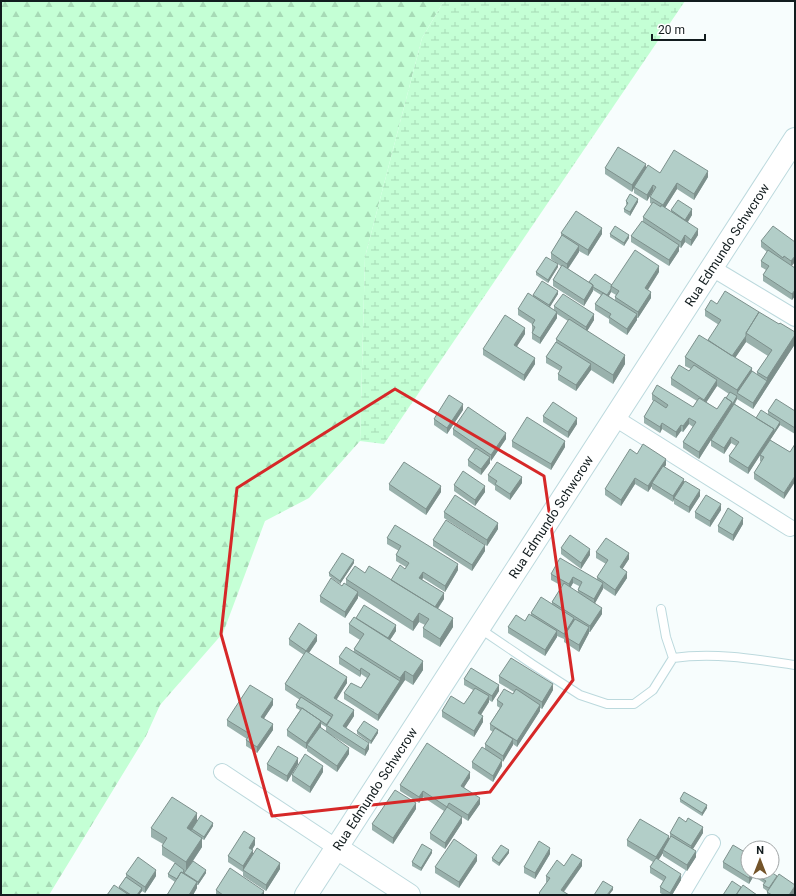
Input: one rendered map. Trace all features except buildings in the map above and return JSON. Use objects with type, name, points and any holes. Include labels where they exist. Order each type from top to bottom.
[{"type":"street","name":"Rua Edmundo Schwcrow","points":[[306,895],[795,140]]},
{"type":"street","points":[[712,268],[795,318]]},
{"type":"street","points":[[615,418],[790,528]]},
{"type":"street","points":[[222,772],[410,895]]},
{"type":"street","points":[[681,895],[712,843]]},
{"type":"lane","points":[[660,609],[666,638],[673,658]]},
{"type":"lane","points":[[479,628],[580,695],[607,704],[634,704],[653,690],[673,658],[692,655],[742,657],[795,665]]},
{"type":"highlighted area","points":[[395,389],[544,476],[573,680],[490,792],[272,816],[221,634],[237,488]]},
{"type":"green space","points":[[1,1],[444,1],[422,38],[365,257],[360,441],[309,498],[265,521],[223,633],[160,705],[146,736],[49,895],[1,895]]},
{"type":"green space","points":[[444,1],[685,1],[384,444],[360,441],[365,257],[422,38]]}]
